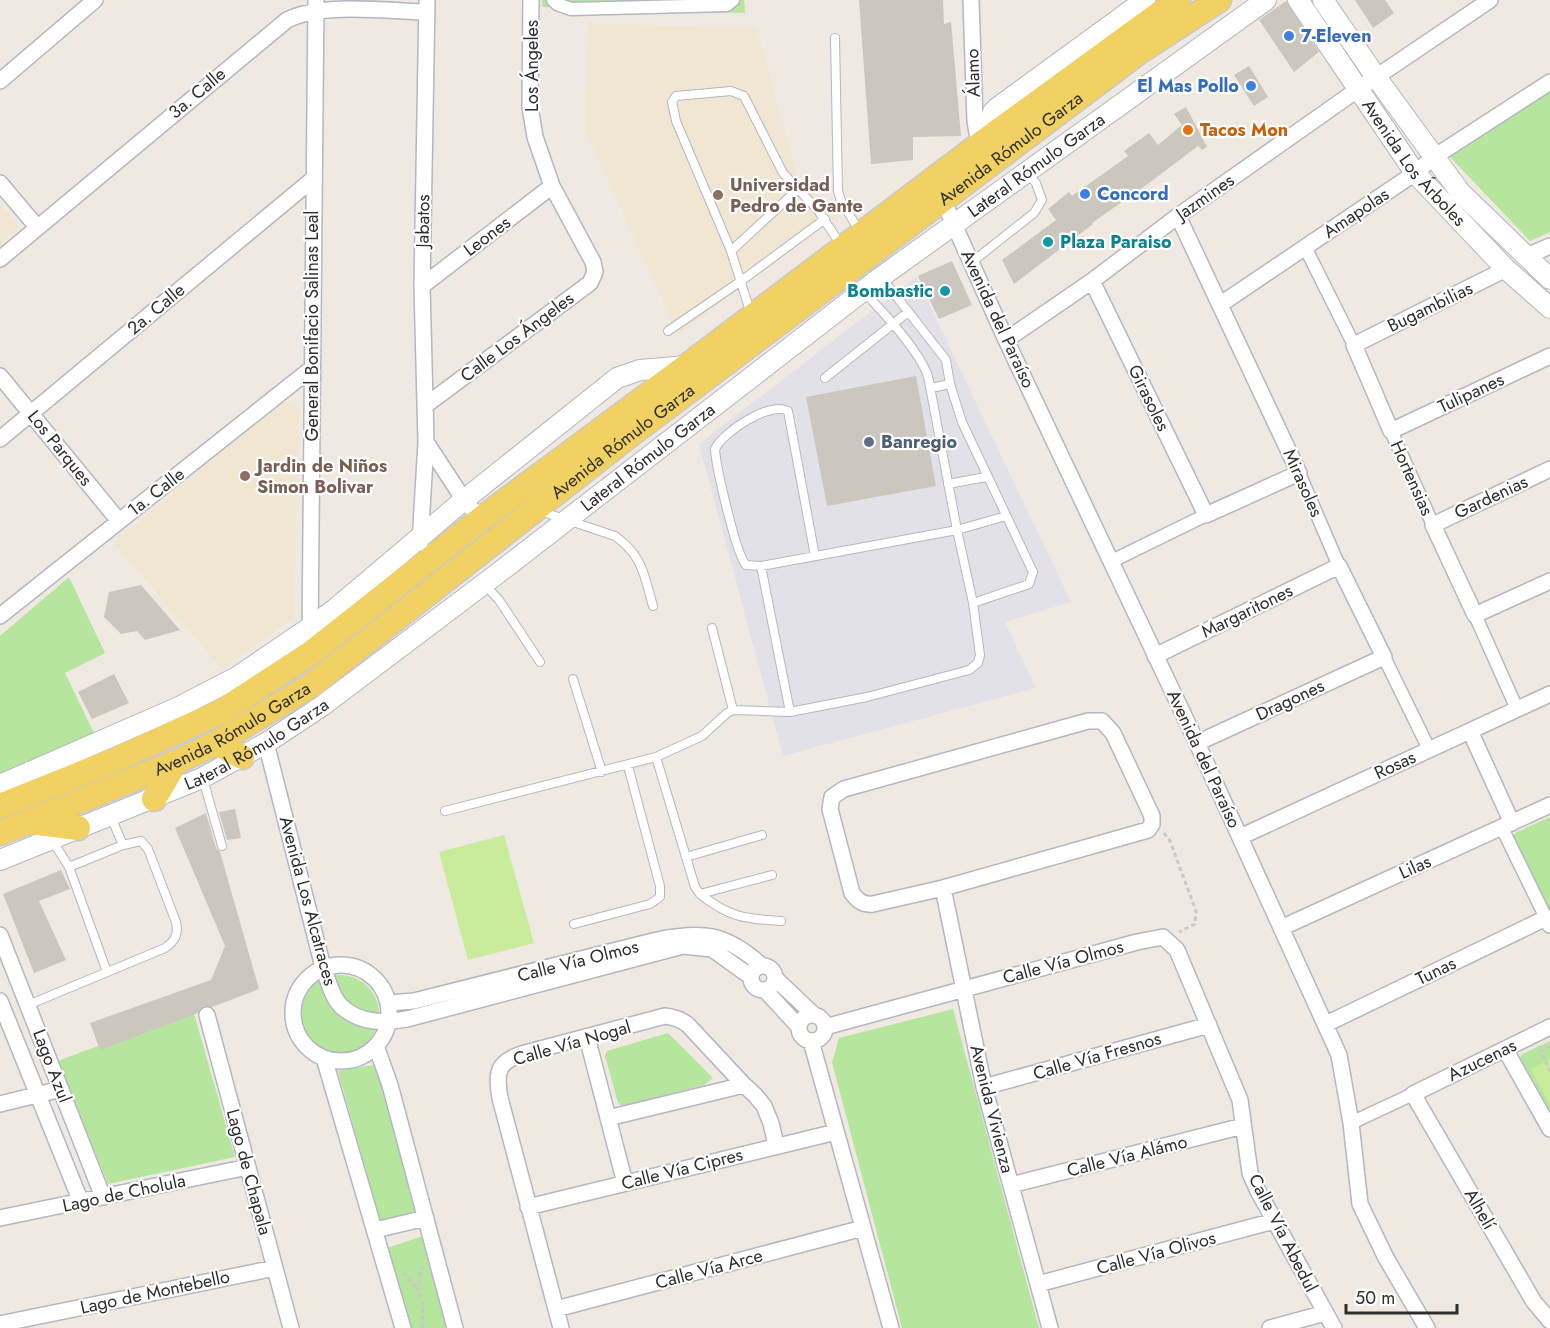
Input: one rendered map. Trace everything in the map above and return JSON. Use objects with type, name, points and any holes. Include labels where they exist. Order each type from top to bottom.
[{"type":"main road","name":"Avenida Rómulo Garza","points":[[0,806],[117,759],[222,711],[311,653],[481,519],[981,144],[1178,0]]},
{"type":"main road","name":"Avenida Rómulo Garza","points":[[0,833],[176,762],[216,743],[310,686],[652,418],[1139,52],[1219,0]]},
{"type":"main road","points":[[216,743],[242,757]]},
{"type":"main road","points":[[154,799],[176,762]]},
{"type":"main road","points":[[28,822],[78,828]]},
{"type":"street","points":[[0,81],[95,0]]},
{"type":"street","name":"Los Ángeles","points":[[531,0],[530,107],[535,137],[552,186],[593,262]]},
{"type":"street","points":[[553,0],[570,9],[727,5],[734,0]]},
{"type":"street","points":[[981,144],[993,112],[997,108],[1145,0]]},
{"type":"street","name":"Lateral Rómulo Garza","points":[[0,860],[202,778],[266,743],[322,706],[484,584],[862,291],[1266,0]]},
{"type":"street","name":"Avenida Los Árboles","points":[[1298,0],[1415,173],[1506,269],[1550,308]]},
{"type":"street","name":"Avenida Los Árboles","points":[[1323,0],[1460,192],[1550,279]]},
{"type":"street","name":"Jazmines","points":[[1006,340],[1092,281],[1178,216],[1490,0]]},
{"type":"street","name":"Álamo","points":[[974,2],[975,121],[981,144]]},
{"type":"street","name":"3a. Calle","points":[[0,259],[279,26],[295,16],[316,5],[427,6]]},
{"type":"street","name":"General Bonifacio Salinas Leal","points":[[311,653],[309,628],[316,5]]},
{"type":"street","name":"Jabatos","points":[[422,566],[419,537],[426,442],[422,286],[427,6]]},
{"type":"street","name":"Amapolas","points":[[1221,304],[1415,173],[1434,157],[1550,82]]},
{"type":"street","name":"2a. Calle","points":[[0,439],[313,179]]},
{"type":"street","points":[[0,183],[37,227]]},
{"type":"street","name":"Leones","points":[[422,286],[552,186]]},
{"type":"street","name":"Avenida del Paraíso","points":[[943,200],[1006,340],[1112,561],[1340,1055],[1360,1204],[1386,1258],[1427,1328]]},
{"type":"street","name":"Mirasoles","points":[[1178,216],[1221,304],[1340,566],[1430,749]]},
{"type":"street","points":[[1527,256],[1550,246]]},
{"type":"street","name":"Hortensias","points":[[1305,248],[1354,345],[1517,710]]},
{"type":"street","name":"Calle Los Ángeles","points":[[426,405],[590,283],[595,272],[593,262]]},
{"type":"street","name":"Bugambilias","points":[[1354,345],[1506,269]]},
{"type":"street","name":"Girasoles","points":[[1092,281],[1206,515]]},
{"type":"street","name":"Tulipanes","points":[[1392,431],[1550,356]]},
{"type":"street","points":[[0,785],[216,689],[309,628],[617,378],[640,370],[687,366]]},
{"type":"street","name":"1a. Calle","points":[[0,616],[312,368]]},
{"type":"street","name":"Los Parques","points":[[0,376],[119,521]]},
{"type":"street","points":[[426,442],[464,500],[481,519]]},
{"type":"street","name":"Gardenias","points":[[1433,525],[1550,469]]},
{"type":"street","points":[[1112,561],[1299,473]]},
{"type":"street","name":"Margaritones","points":[[1155,656],[1340,566]]},
{"type":"street","points":[[1475,615],[1550,581]]},
{"type":"street","name":"Dragones","points":[[1197,743],[1384,657]]},
{"type":"street","name":"Rosas","points":[[1240,837],[1550,694]]},
{"type":"street","points":[[1102,721],[1113,733],[1152,816],[1152,824],[1144,832],[943,888],[873,904],[861,903],[852,892],[830,809],[832,797],[844,789],[1088,722],[1102,721]]},
{"type":"street","points":[[1470,731],[1548,921]]},
{"type":"street","name":"Avenida Los Alcatraces","points":[[266,743],[323,967],[331,990],[340,1005],[357,1016],[374,1022],[389,1022]]},
{"type":"street","name":"Lilas","points":[[1281,928],[1550,805]]},
{"type":"street","name":"Avenida Vivienza","points":[[943,888],[984,1087],[1050,1328]]},
{"type":"street","name":"Tunas","points":[[1326,1024],[1548,921]]},
{"type":"street","name":"Calle Vía Olmos","points":[[388,1003],[414,1001],[657,940],[691,934],[704,935],[727,942],[761,965]]},
{"type":"street","name":"Lago Azul","points":[[0,935],[103,1197]]},
{"type":"street","name":"Calle Vía Olmos","points":[[825,1028],[1137,942],[1163,937]]},
{"type":"street","name":"Calle Vía Abedul","points":[[1163,937],[1176,950],[1240,1100],[1250,1173],[1334,1328]]},
{"type":"street","name":"Calle Vía Olmos","points":[[389,1022],[683,946],[712,949],[751,977]]},
{"type":"street","points":[[340,965],[366,972],[384,991],[388,1003],[389,1022],[376,1046],[357,1058],[335,1061],[313,1052],[298,1035],[294,1023],[293,1011],[299,988],[323,967],[340,965]]},
{"type":"street","points":[[761,965],[754,969],[751,977],[753,985],[770,984],[820,1017],[825,1028],[819,1038],[811,1041],[802,1037],[799,1027],[770,984],[773,970],[761,965]]},
{"type":"street","name":"Lago Azul","points":[[0,1000],[5,1028],[38,1095],[81,1202]]},
{"type":"street","points":[[799,1027],[804,1018],[814,1015]]},
{"type":"street","name":"Lago de Chapala","points":[[207,1016],[291,1328]]},
{"type":"street","name":"Calle Vía Nogal","points":[[561,1328],[500,1098],[498,1074],[503,1064],[515,1056],[665,1016],[680,1019],[764,1106],[776,1145]]},
{"type":"street","name":"Calle Vía Fresnos","points":[[984,1087],[1209,1024]]},
{"type":"street","name":"Azucenas","points":[[1413,1094],[1550,1027]]},
{"type":"street","points":[[587,1037],[626,1183]]},
{"type":"street","points":[[811,1041],[889,1328]]},
{"type":"street","points":[[376,1046],[390,1086],[455,1328]]},
{"type":"street","points":[[1505,1049],[1550,1129]]},
{"type":"street","points":[[324,1058],[403,1328]]},
{"type":"street","points":[[608,1118],[744,1085]]},
{"type":"street","points":[[0,1104],[61,1089]]},
{"type":"street","points":[[1351,1124],[1413,1094]]},
{"type":"street","name":"Alhelí","points":[[1413,1094],[1534,1302],[1550,1321]]},
{"type":"street","name":"Calle Vía Alámo","points":[[1011,1185],[1243,1126]]},
{"type":"street","name":"Calle Vía Cipres","points":[[528,1207],[836,1131]]},
{"type":"street","name":"Lago de Cholula","points":[[0,1218],[248,1167]]},
{"type":"street","points":[[375,1230],[426,1218]]},
{"type":"street","name":"Calle Vía Olivos","points":[[1038,1284],[1274,1221]]},
{"type":"street","name":"Calle Vía Arce","points":[[556,1309],[863,1228]]},
{"type":"street","name":"Lago de Montebello","points":[[0,1324],[275,1268]]},
{"type":"street","points":[[1270,1328],[1325,1313]]},
{"type":"lane","points":[[835,38],[838,191],[853,242]]},
{"type":"lane","points":[[752,316],[731,251],[679,130],[672,102],[676,96],[731,91],[744,96],[783,173],[825,219],[853,242]]},
{"type":"lane","points":[[972,262],[1034,213],[1042,200],[1036,183],[1026,171]]},
{"type":"lane","points":[[731,251],[797,190]]},
{"type":"lane","points":[[668,331],[825,219]]},
{"type":"lane","points":[[881,277],[946,360],[950,384],[962,422],[986,477],[1033,572],[1032,580],[1025,586],[973,603]]},
{"type":"lane","points":[[445,811],[656,757],[689,743],[733,710],[790,712],[867,697],[975,667],[980,655],[973,603],[931,388],[920,358],[862,291]]},
{"type":"lane","points":[[825,378],[908,312]]},
{"type":"lane","points":[[931,388],[950,384]]},
{"type":"lane","points":[[815,556],[788,413],[782,409],[744,421],[720,440],[715,449],[739,553],[746,565],[761,566],[957,530],[1006,516]]},
{"type":"lane","points":[[948,484],[986,477]]},
{"type":"lane","points":[[536,509],[615,536],[633,552],[641,566],[652,606]]},
{"type":"lane","points":[[761,566],[790,712]]},
{"type":"lane","points":[[484,584],[500,600],[540,662]]},
{"type":"lane","points":[[712,628],[733,710]]},
{"type":"lane","points":[[573,679],[602,772]]},
{"type":"lane","points":[[656,757],[695,887],[700,894],[728,913],[747,920],[781,921]]},
{"type":"lane","points":[[574,924],[650,904],[660,897],[660,886],[628,766]]},
{"type":"lane","points":[[202,778],[222,846]]},
{"type":"lane","points":[[110,816],[123,845]]},
{"type":"lane","points":[[686,857],[762,834]]},
{"type":"lane","points":[[51,839],[69,867],[107,972]]},
{"type":"lane","points":[[28,1005],[165,948],[175,938],[178,929],[146,846],[141,841],[123,845],[69,867]]},
{"type":"lane","points":[[700,894],[772,875]]},
{"type":"path","points":[[1152,824],[1161,829],[1170,841],[1196,911],[1196,924],[1163,937]]},
{"type":"path","points":[[1550,1046],[1540,1051],[1550,1071]]},
{"type":"path","points":[[422,1328],[423,1304],[418,1288],[423,1261],[435,1253]]},
{"type":"shaded area","name":"Universidad Pedro de Gante","points":[[588,23],[757,29],[798,178],[843,212],[678,335],[585,130]]},
{"type":"shaded area","points":[[0,204],[19,227],[0,244]]},
{"type":"shaded area","points":[[916,277],[1071,602],[1005,622],[1036,688],[783,756],[699,444]]},
{"type":"shaded area","name":"Jardin de Niños Simon Bolivar","points":[[281,401],[299,409],[294,618],[222,669],[114,543]]},
{"type":"green space","points":[[542,0],[744,0],[745,13],[542,7]]},
{"type":"green space","points":[[1550,89],[1550,232],[1530,241],[1450,157]]},
{"type":"green space","points":[[69,577],[105,653],[65,673],[94,733],[0,776],[0,636]]},
{"type":"green space","points":[[1550,817],[1550,911],[1512,837],[1517,832]]},
{"type":"green space","points":[[504,835],[534,943],[468,960],[439,852]]},
{"type":"green space","points":[[340,975],[355,978],[372,992],[379,1014],[376,1029],[362,1046],[340,1053],[325,1050],[308,1036],[301,1014],[304,999],[318,982]]},
{"type":"green space","points":[[953,1009],[1039,1328],[902,1328],[832,1062],[839,1038]]},
{"type":"green space","points":[[193,1010],[235,1157],[108,1184],[58,1061]]},
{"type":"green space","points":[[668,1033],[713,1078],[704,1085],[623,1106],[618,1103],[605,1056],[607,1051]]},
{"type":"green space","points":[[1550,1041],[1550,1116],[1519,1061],[1522,1054]]},
{"type":"green space","points":[[1550,1059],[1550,1105],[1531,1069]]},
{"type":"green space","points":[[379,1064],[419,1218],[382,1227],[338,1071]]},
{"type":"green space","points":[[426,1235],[451,1328],[409,1328],[387,1248]]},
{"type":"building","points":[[859,0],[943,0],[944,24],[951,22],[961,136],[913,137],[913,160],[871,164]]},
{"type":"building","points":[[1355,0],[1385,0],[1394,13],[1373,28]]},
{"type":"building","name":"7-Eleven","points":[[1286,1],[1319,52],[1294,72],[1259,20]]},
{"type":"building","name":"El Mas Pollo","points":[[1249,66],[1268,97],[1254,106],[1234,75]]},
{"type":"building","points":[[1186,107],[1207,147],[1202,150],[1198,146],[1092,223],[1014,284],[1002,260],[1056,220],[1048,209],[1069,192],[1072,196],[1128,156],[1124,151],[1149,133],[1158,145],[1182,125],[1174,114]]},
{"type":"building","name":"Bombastic","points":[[952,261],[972,305],[939,319],[918,276]]},
{"type":"building","points":[[916,376],[936,486],[827,506],[806,397]]},
{"type":"building","points":[[141,585],[180,630],[145,640],[137,631],[121,634],[104,617],[109,592]]},
{"type":"building","points":[[114,674],[129,703],[92,719],[78,692]]},
{"type":"building","points":[[235,809],[241,838],[227,840],[219,812]]},
{"type":"building","points":[[206,813],[216,848],[220,852],[259,989],[212,1007],[204,1006],[198,1013],[100,1050],[90,1023],[211,980],[225,946],[175,828]]},
{"type":"building","points":[[61,870],[70,889],[39,901],[66,960],[34,973],[3,894]]},
{"type":"place","name":"7-Eleven","points":[[1289,36]]},
{"type":"place","name":"El Mas Pollo","points":[[1251,86]]},
{"type":"place","name":"Tacos Mon","points":[[1188,130]]},
{"type":"place","name":"Concord","points":[[1085,194]]},
{"type":"place","name":"Universidad Pedro de Gante","points":[[718,195]]},
{"type":"place","name":"Plaza Paraiso","points":[[1048,242]]},
{"type":"place","name":"Bombastic","points":[[945,291]]},
{"type":"place","name":"Banregio","points":[[869,442]]},
{"type":"place","name":"Jardin de Niños Simon Bolivar","points":[[245,476]]}]
